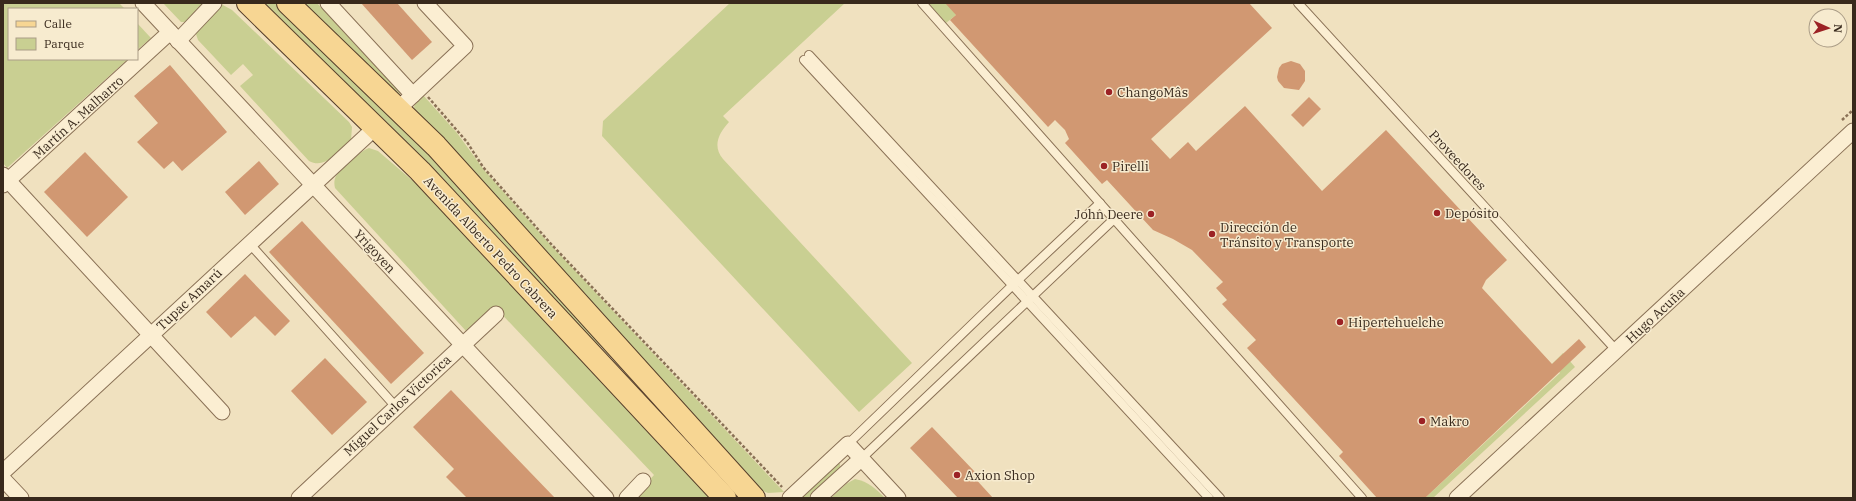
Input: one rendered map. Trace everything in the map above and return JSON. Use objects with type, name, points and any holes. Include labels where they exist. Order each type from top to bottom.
[{"type":"main road","name":"Avenida Alberto Pedro Cabrera","points":[[248,3],[376,127],[430,182],[725,498]]},
{"type":"main road","name":"Avenida Alberto Pedro Cabrera","points":[[288,3],[410,97],[449,161],[754,498]]},
{"type":"street","name":"Yrigoyen","points":[[143,3],[606,498]]},
{"type":"street","name":"Martín A. Malharro","points":[[5,180],[214,3]]},
{"type":"street","points":[[328,3],[410,97],[465,46],[425,3]]},
{"type":"street","name":"Tupac Amarú","points":[[3,472],[376,127]]},
{"type":"street","name":"Hugo Acuña","points":[[1457,498],[1853,131]]},
{"type":"street","points":[[5,180],[222,412]]},
{"type":"street","name":"Miguel Carlos Victorica","points":[[301,497],[462,344],[496,314]]},
{"type":"street","points":[[791,497],[848,444],[898,498]]},
{"type":"street","points":[[818,498],[862,458]]},
{"type":"street","points":[[3,479],[21,498]]},
{"type":"street","points":[[627,498],[643,481]]},
{"type":"lane","points":[[922,3],[1362,498]]},
{"type":"lane","name":"Proveedores","points":[[1298,3],[1616,350]]},
{"type":"lane","points":[[806,57],[1015,282],[1209,498]]},
{"type":"lane","points":[[848,444],[1015,282],[1100,203]]},
{"type":"lane","points":[[862,458],[1114,219]]},
{"type":"lane","points":[[249,243],[396,407]]},
{"type":"lane","points":[[1029,298],[1220,498]]},
{"type":"path","points":[[410,97],[435,103],[467,142],[483,167],[552,245],[791,497]]},
{"type":"green space","points":[[3,3],[119,3],[124,8],[8,8],[8,60],[127,60],[7,168],[3,163]]},
{"type":"green space","points":[[163,3],[203,3],[191,19],[181,22]]},
{"type":"green space","points":[[259,3],[276,3],[426,150],[740,498],[601,347],[560,312]]},
{"type":"green space","points":[[299,3],[317,3],[402,94],[393,93]]},
{"type":"green space","points":[[730,3],[845,3],[723,116],[729,122],[722,131],[717,144],[723,159],[912,363],[859,412],[602,136],[603,121]]},
{"type":"green space","points":[[928,3],[951,3],[956,15],[946,23]]},
{"type":"green space","points":[[221,4],[232,10],[349,122],[352,127],[351,140],[332,158],[321,163],[309,161],[240,86],[253,75],[243,64],[231,75],[198,40],[196,29]]},
{"type":"green space","points":[[138,24],[151,38],[138,49]]},
{"type":"green space","points":[[423,95],[457,133],[484,170],[547,241],[784,492],[768,493],[760,490],[416,114],[414,108],[415,102]]},
{"type":"green space","points":[[369,148],[378,151],[420,187],[532,304],[711,498],[633,498],[654,475],[494,306],[466,331],[335,188],[335,179],[339,172],[356,156]]},
{"type":"green space","points":[[1563,353],[1575,367],[1433,498],[1425,498],[1560,373],[1552,364]]},
{"type":"green space","points":[[837,463],[840,464],[840,468],[808,498],[799,498]]},
{"type":"green space","points":[[855,479],[872,486],[885,498],[831,498],[846,484]]},
{"type":"building","points":[[361,3],[397,3],[432,42],[412,60]]},
{"type":"building","points":[[945,3],[1249,3],[1272,28],[1151,139],[1170,159],[1188,142],[1196,151],[1245,106],[1322,191],[1386,130],[1507,260],[1486,280],[1482,288],[1552,364],[1579,339],[1586,347],[1425,498],[1377,498],[1339,456],[1343,452],[1247,348],[1256,340],[1222,304],[1227,300],[1216,288],[1223,282],[1192,250],[1153,230],[1107,180],[1102,184],[1065,143],[1069,139],[1065,130],[1055,120],[1048,127],[950,20],[956,15]]},
{"type":"building","points":[[1291,61],[1300,64],[1305,71],[1305,81],[1299,90],[1284,88],[1278,81],[1277,77],[1279,68],[1282,64]]},
{"type":"building","points":[[170,65],[227,132],[182,171],[173,161],[164,169],[137,142],[158,123],[134,96]]},
{"type":"building","points":[[1309,97],[1321,109],[1303,127],[1291,115]]},
{"type":"building","points":[[85,152],[128,197],[87,237],[44,192]]},
{"type":"building","points":[[259,161],[279,184],[245,215],[225,192]]},
{"type":"building","points":[[302,221],[424,353],[391,384],[269,252]]},
{"type":"building","points":[[245,274],[290,321],[275,336],[255,316],[231,338],[206,312]]},
{"type":"building","points":[[325,358],[367,402],[332,435],[291,391]]},
{"type":"building","points":[[451,390],[555,498],[467,498],[446,477],[454,469],[413,427]]},
{"type":"building","points":[[932,427],[975,472],[972,475],[993,498],[958,498],[910,448]]},
{"type":"place","name":"ChangoMâs","points":[[1109,92]]},
{"type":"place","name":"Pirelli","points":[[1104,166]]},
{"type":"place","name":"Depósito","points":[[1437,213]]},
{"type":"place","name":"John Deere","points":[[1151,214]]},
{"type":"place","name":"Dirección de Tránsito y Transporte","points":[[1212,234]]},
{"type":"place","name":"Hipertehuelche","points":[[1340,322]]},
{"type":"place","name":"Makro","points":[[1422,421]]},
{"type":"place","name":"Axion Shop","points":[[957,475]]}]
